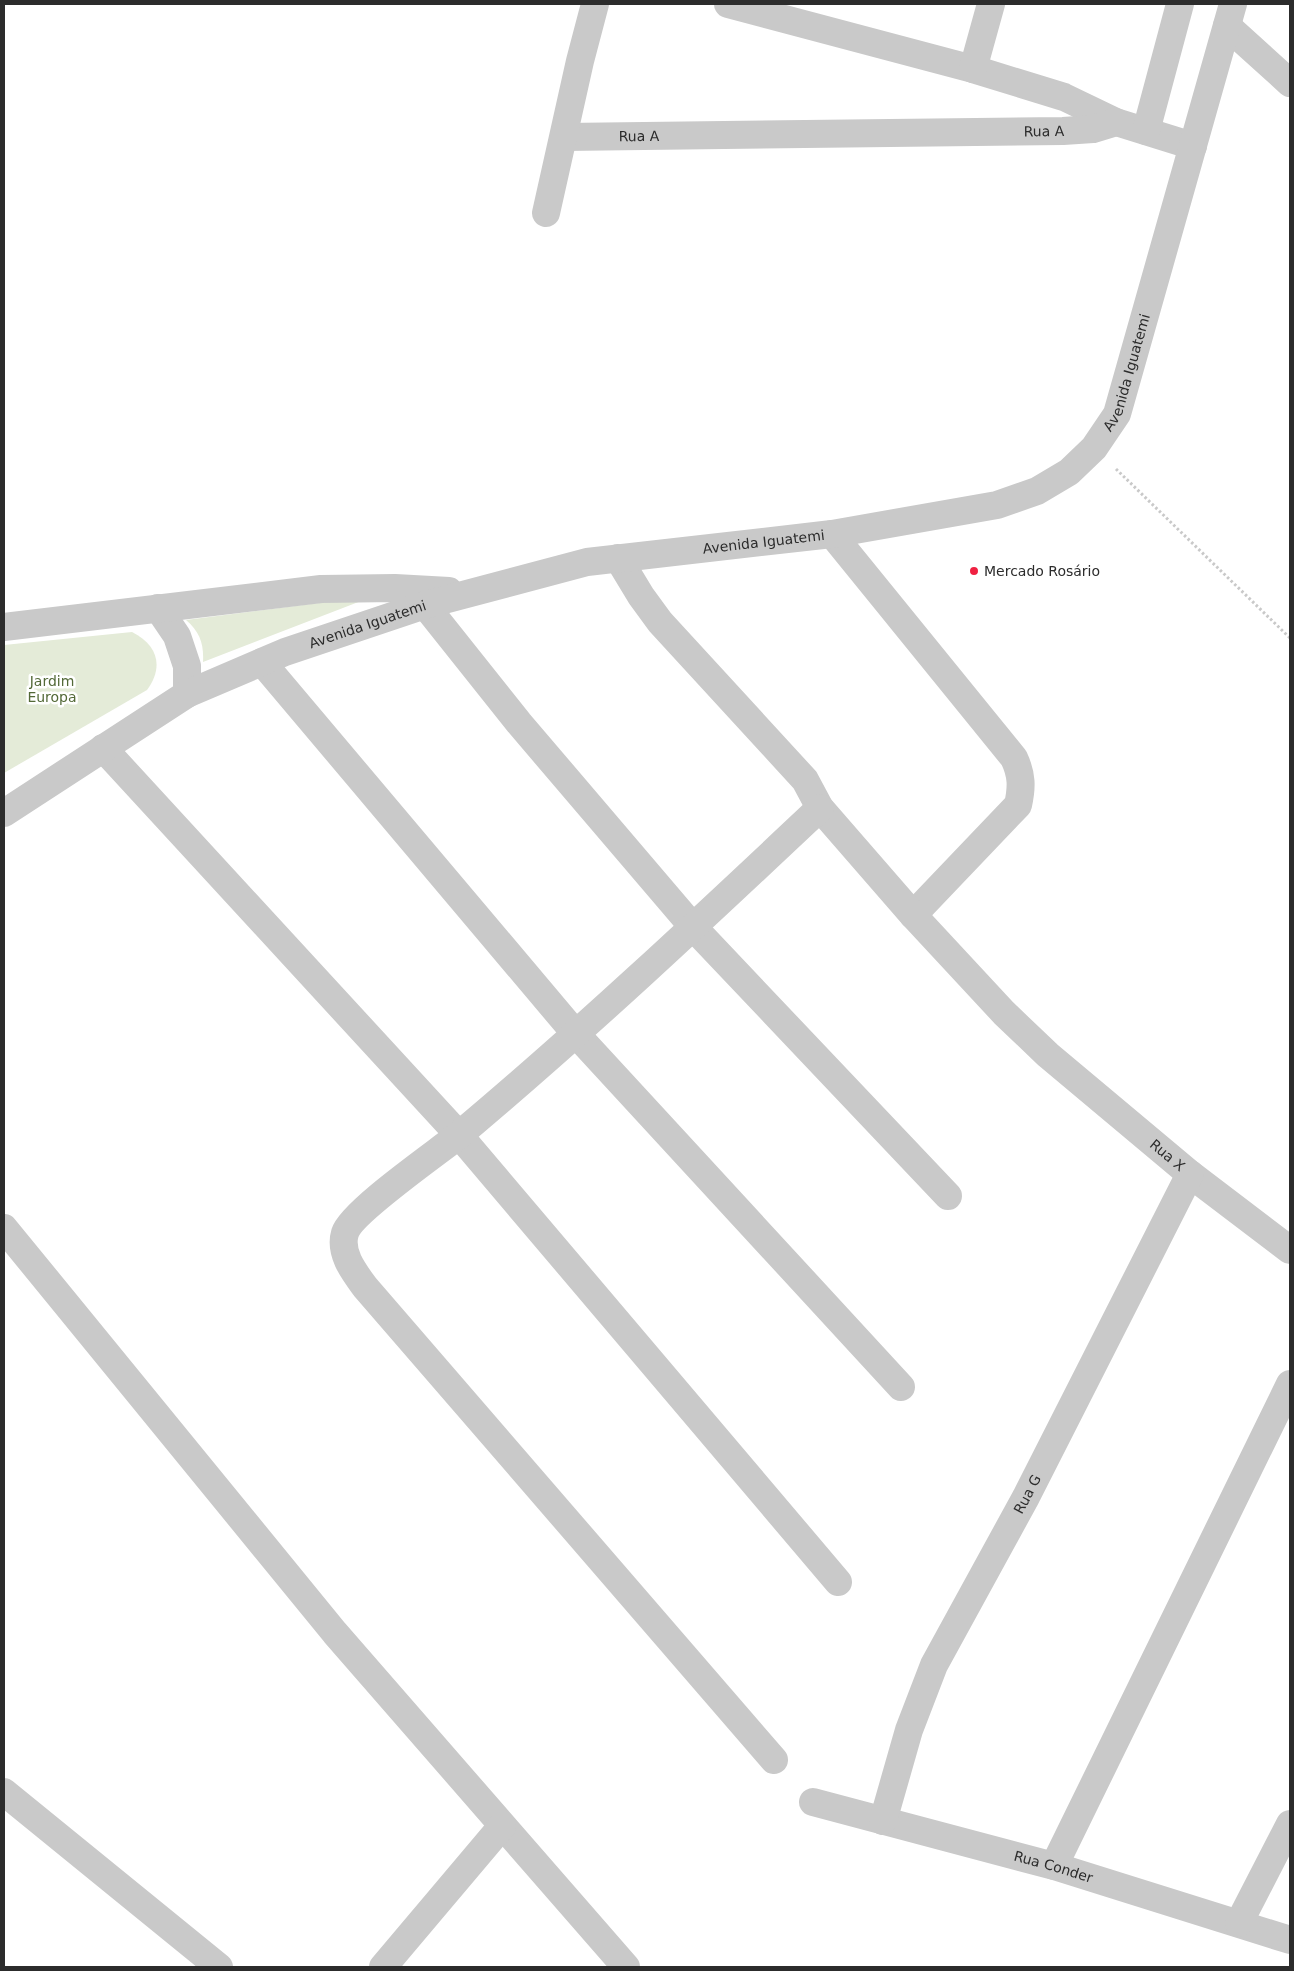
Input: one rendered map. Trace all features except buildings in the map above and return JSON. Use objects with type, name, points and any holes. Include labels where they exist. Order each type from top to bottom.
[{"type":"street","points":[[546,214],[578,69],[595,4]]},
{"type":"street","points":[[728,4],[796,13],[1064,97],[1116,122],[1193,146]]},
{"type":"street","points":[[973,69],[991,4]]},
{"type":"street","points":[[1146,131],[1180,4]]},
{"type":"street","points":[[1230,15],[1290,82]]},
{"type":"street","name":"Avenida Iguatemi","points":[[4,813],[187,694],[294,649],[425,605],[588,562],[832,534],[997,505],[1037,491],[1069,472],[1094,448],[1117,414],[1230,15]]},
{"type":"street","name":"Rua A","points":[[564,137],[1063,131],[1093,129],[1116,122]]},
{"type":"street","points":[[832,534],[1014,758],[1020,770],[1022,780],[1018,805],[913,914]]},
{"type":"street","name":"Rua X","points":[[618,558],[641,596],[660,622],[805,780],[820,808],[913,914],[1004,1013],[1048,1055],[1190,1174],[1290,1250]]},
{"type":"street","points":[[4,627],[321,589],[395,588],[476,592]]},
{"type":"street","points":[[425,605],[519,723],[693,927],[948,1196]]},
{"type":"street","points":[[158,608],[178,636],[187,666],[187,694]]},
{"type":"street","points":[[262,662],[575,1033],[901,1387]]},
{"type":"street","points":[[103,748],[459,1135],[838,1582]]},
{"type":"street","points":[[774,1760],[378,1302],[350,1267],[344,1249],[345,1232],[359,1214],[459,1135],[575,1033],[693,927],[820,808]]},
{"type":"street","name":"Rua G","points":[[883,1820],[909,1730],[934,1664],[1026,1497],[1190,1174]]},
{"type":"street","points":[[5,1230],[335,1633],[626,1967]]},
{"type":"street","points":[[1054,1866],[1290,1384]]},
{"type":"street","points":[[4,1792],[218,1967]]},
{"type":"street","name":"Rua Conder","points":[[813,1802],[1054,1866],[1290,1940]]},
{"type":"street","points":[[1239,1923],[1290,1824]]},
{"type":"street","points":[[383,1967],[502,1826]]},
{"type":"path","points":[[1094,448],[1290,638]]},
{"type":"green space","points":[[374,596],[203,662],[203,650],[198,634],[186,620]]},
{"type":"green space","name":"Jardim Europa","points":[[132,632],[148,643],[156,657],[155,673],[147,690],[4,773],[4,645]]},
{"type":"place","name":"Mercado Rosário","points":[[974,571]]}]
